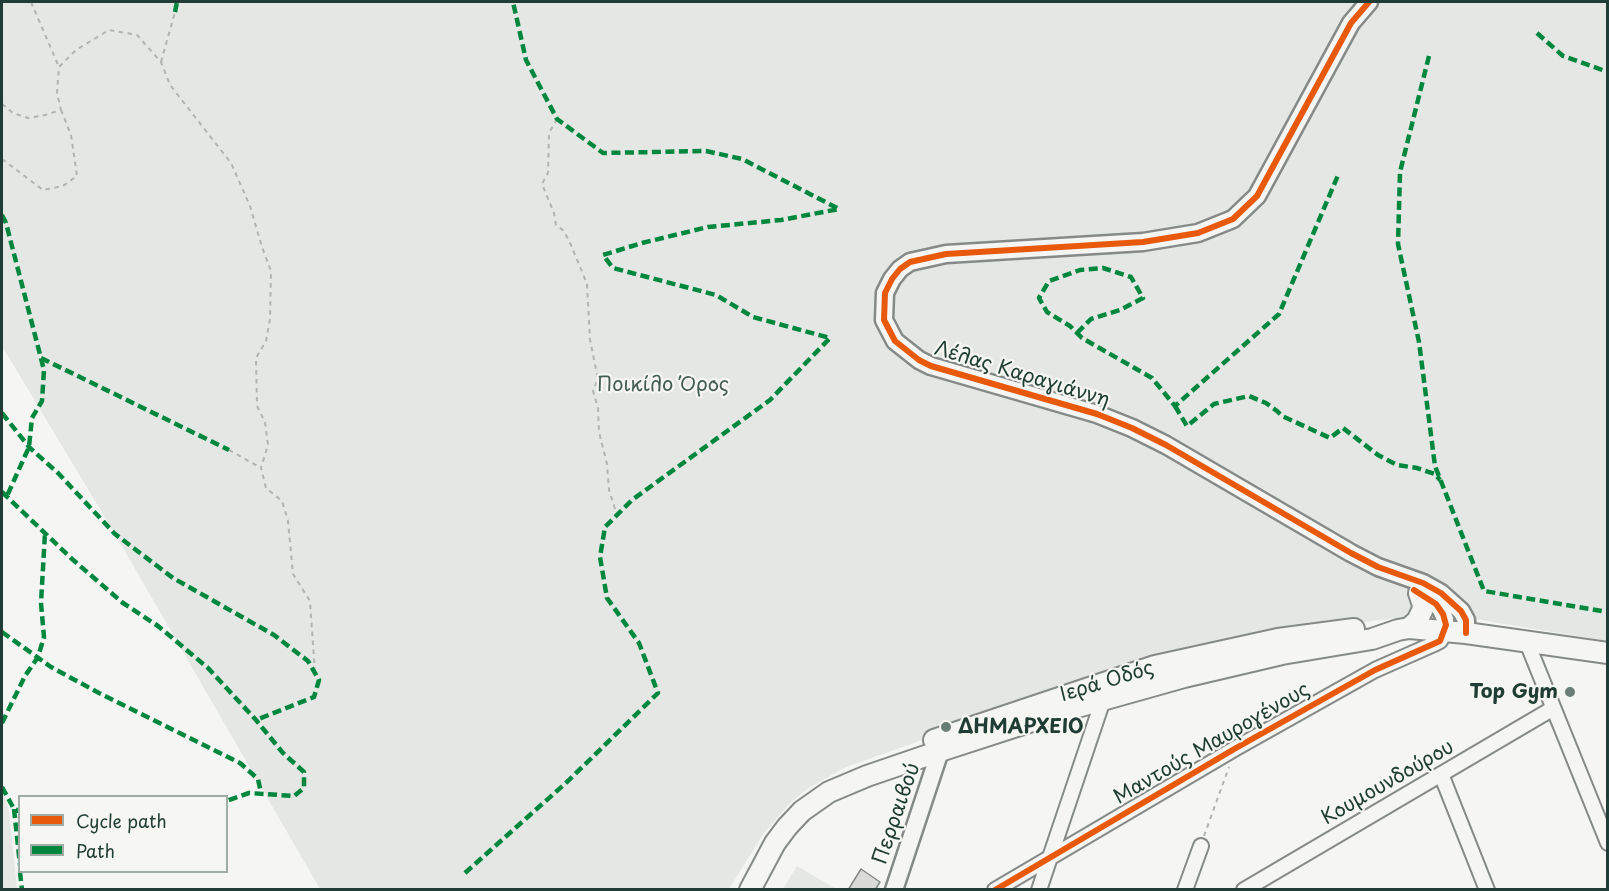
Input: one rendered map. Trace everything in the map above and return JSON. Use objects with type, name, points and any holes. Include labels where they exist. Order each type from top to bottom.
[{"type":"main road","points":[[1403,629],[1418,621],[1423,605],[1419,593]]},
{"type":"main road","name":"Ιερά Οδός","points":[[736,890],[766,836],[793,805],[821,783],[862,765],[1027,707],[1155,666],[1278,639],[1372,627],[1466,633],[1608,653]]},
{"type":"main road","name":"Ιερά Οδός","points":[[750,890],[775,843],[802,812],[816,800],[849,783],[940,751],[1103,700],[1208,671],[1282,654],[1372,639],[1403,629]]},
{"type":"street","name":"Λέλας Καραγιάννη","points":[[1369,2],[1351,22],[1257,196],[1233,219],[1198,233],[1143,242],[946,254],[910,262],[900,269],[885,293],[884,320],[895,341],[906,352],[931,366],[1097,414],[1166,445],[1436,603],[1445,619],[1445,631]]},
{"type":"street","name":"Λέλας Καραγιάννη","points":[[1378,567],[1414,579],[1449,599],[1466,620],[1466,633]]},
{"type":"street","name":"Μαντούς Μαυρογένους","points":[[995,890],[1236,748],[1375,670],[1440,641],[1445,631]]},
{"type":"street","points":[[1526,640],[1608,843]]},
{"type":"street","points":[[1039,890],[1103,700]]},
{"type":"street","name":"Κουμουνδούρου","points":[[1244,890],[1552,709]]},
{"type":"street","name":"Περραιβού","points":[[894,890],[940,751]]},
{"type":"street","points":[[1441,774],[1487,890]]},
{"type":"street","points":[[1185,890],[1201,846]]},
{"type":"path","points":[[2,159],[44,190],[63,186],[76,176],[71,135],[57,93],[59,67],[31,2]]},
{"type":"path","points":[[161,62],[175,12]]},
{"type":"path","points":[[59,67],[76,50],[109,30],[137,35],[161,62],[170,85],[231,163],[250,206],[271,271],[270,320],[266,341],[256,358],[257,406],[266,422],[268,445],[261,468],[266,488],[282,501],[288,521],[293,574],[310,601],[315,673]]},
{"type":"path","points":[[2,104],[13,113],[28,118],[61,110]]},
{"type":"path","points":[[557,119],[549,133],[548,173],[542,184],[554,213],[555,225],[564,231],[587,284],[590,340],[598,379],[593,391],[598,408],[599,432],[607,464],[609,490],[617,515]]},
{"type":"path","points":[[229,450],[261,468]]},
{"type":"path","points":[[1201,846],[1236,748]]},
{"type":"green space","name":"Ποικίλο Όρος","points":[[2,2],[1607,2],[1607,641],[1475,619],[1413,616],[1309,629],[961,726],[844,768],[807,789],[791,802],[764,833],[729,889],[320,889],[115,534],[2,346]]},
{"type":"green space","points":[[2,790],[9,810],[17,889],[2,889]]},
{"type":"green space","points":[[797,866],[836,889],[783,889]]},
{"type":"building","points":[[861,869],[880,882],[875,890],[848,890]]},
{"type":"marked path","points":[[175,12],[177,2]]},
{"type":"marked path","points":[[465,873],[568,781],[658,693],[639,643],[607,598],[600,557],[605,527],[632,500],[770,400],[830,338],[753,317],[716,295],[613,268],[603,255],[708,227],[781,220],[839,209],[742,159],[706,151],[603,153],[557,119],[526,60],[513,2]]},
{"type":"marked path","points":[[1537,33],[1563,56],[1608,72]]},
{"type":"marked path","points":[[1429,56],[1400,172],[1398,244],[1419,342],[1435,466],[1484,591],[1608,612]]},
{"type":"marked path","points":[[1077,333],[1091,319],[1120,310],[1143,298],[1131,277],[1103,268],[1080,270],[1049,281],[1039,298],[1047,312],[1070,326],[1082,338],[1152,378],[1175,406],[1279,314],[1339,173]]},
{"type":"marked path","points":[[2,215],[44,370],[42,401],[32,418],[29,447],[7,496]]},
{"type":"marked path","points":[[41,358],[229,450]]},
{"type":"marked path","points":[[1175,406],[1187,426],[1214,404],[1249,396],[1266,403],[1282,416],[1330,438],[1343,428],[1378,455],[1397,465],[1435,474],[1440,480]]},
{"type":"marked path","points":[[2,413],[29,447],[58,473],[115,534],[173,578],[274,635],[308,661],[319,680],[314,697],[256,720]]},
{"type":"marked path","points":[[2,492],[72,559],[123,603],[158,626],[208,668],[283,753],[304,772],[304,788],[294,796],[249,793],[228,800]]},
{"type":"marked path","points":[[2,723],[25,676],[38,657],[44,637],[41,603],[45,533]]},
{"type":"marked path","points":[[2,632],[51,667],[240,763],[258,779],[261,793]]},
{"type":"marked path","points":[[2,787],[14,809],[18,810]]},
{"type":"marked path","points":[[14,809],[18,846]]},
{"type":"marked path","points":[[20,873],[22,890]]},
{"type":"cycle path","points":[[1369,2],[1351,23],[1257,196],[1233,219],[1198,233],[1143,242],[946,254],[910,262],[900,269],[885,293],[884,320],[895,341],[919,360],[931,366],[1097,414],[1132,428],[1166,445],[1351,553],[1378,567],[1423,583],[1441,593],[1461,611],[1466,620],[1466,633]]},
{"type":"cycle path","points":[[995,890],[1236,748],[1375,670],[1440,641],[1446,625],[1443,614],[1436,604],[1414,590]]},
{"type":"place","name":"Top Gym","points":[[1570,692]]},
{"type":"place","name":"ΔΗΜΑΡΧΕΙΟ","points":[[946,727]]}]
